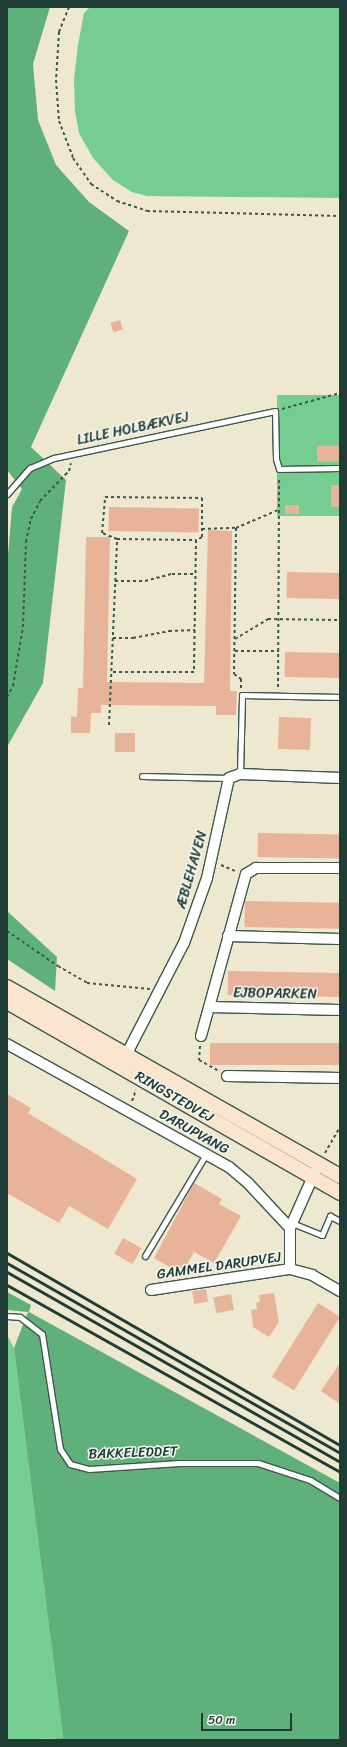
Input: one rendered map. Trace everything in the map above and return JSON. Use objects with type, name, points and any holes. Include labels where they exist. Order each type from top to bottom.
[{"type":"street","points":[[229,778],[240,774],[340,778]]},
{"type":"street","name":"ÆBLEHAVEN","points":[[124,1061],[184,943],[210,863],[229,778]]},
{"type":"street","points":[[243,879],[246,874],[256,868],[340,868]]},
{"type":"street","name":"EJBOPARKEN","points":[[201,1036],[243,879]]},
{"type":"street","points":[[228,936],[340,939]]},
{"type":"street","name":"RINGSTEDVEJ","points":[[7,987],[124,1061],[140,1078],[340,1193]]},
{"type":"street","name":"RINGSTEDVEJ","points":[[7,1002],[320,1163],[340,1176]]},
{"type":"street","name":"EJBOPARKEN","points":[[209,1007],[340,1010]]},
{"type":"street","name":"DARUPVANG","points":[[7,1044],[206,1154],[248,1183],[291,1226]]},
{"type":"street","points":[[227,1076],[340,1078]]},
{"type":"street","points":[[291,1226],[320,1163]]},
{"type":"street","name":"GAMMEL DARUPVEJ","points":[[290,1269],[291,1226]]},
{"type":"street","name":"GAMMEL DARUPVEJ","points":[[151,1290],[290,1269],[312,1275],[340,1291]]},
{"type":"lane","name":"LILLE HOLBÆKVEJ","points":[[7,494],[30,468],[54,458],[275,411]]},
{"type":"lane","points":[[275,411],[276,459],[279,468],[340,468]]},
{"type":"lane","points":[[240,774],[242,695],[340,696]]},
{"type":"lane","points":[[142,776],[229,778]]},
{"type":"lane","points":[[145,1256],[206,1154]]},
{"type":"lane","points":[[291,1226],[322,1236],[330,1216],[340,1221]]},
{"type":"lane","name":"BAKKELEDDET","points":[[7,1316],[20,1317],[42,1334],[60,1448],[70,1464],[89,1469],[179,1463],[258,1463],[310,1480],[340,1498]]},
{"type":"path","points":[[69,7],[59,32],[56,80],[59,120],[73,158],[91,184],[117,201],[147,210],[340,216]]},
{"type":"path","points":[[275,411],[340,393]]},
{"type":"path","points":[[7,697],[12,686],[23,627],[26,542],[31,519],[40,500],[69,471],[75,454]]},
{"type":"path","points":[[278,695],[280,619],[278,510],[279,468]]},
{"type":"path","points":[[105,497],[202,498],[202,537],[196,540],[117,539],[102,533],[105,497]]},
{"type":"path","points":[[202,528],[236,528],[278,510]]},
{"type":"path","points":[[236,528],[234,674],[241,679],[242,695]]},
{"type":"path","points":[[109,725],[117,539]]},
{"type":"path","points":[[111,672],[194,672],[196,540]]},
{"type":"path","points":[[115,581],[145,581],[172,574],[196,574]]},
{"type":"path","points":[[235,639],[268,619],[340,620]]},
{"type":"path","points":[[113,638],[133,638],[169,631],[194,630]]},
{"type":"path","points":[[235,651],[279,651]]},
{"type":"path","points":[[210,863],[232,868],[243,879]]},
{"type":"path","points":[[7,931],[58,966],[87,982],[161,989]]},
{"type":"path","points":[[201,1036],[199,1060],[227,1076]]},
{"type":"path","points":[[128,1111],[140,1078]]},
{"type":"path","points":[[320,1163],[340,1126]]},
{"type":"green space","points":[[7,7],[50,7],[33,64],[38,120],[56,165],[89,202],[129,231],[31,447],[66,480],[43,683],[7,747],[7,567],[12,507],[22,489],[7,470]]},
{"type":"green space","points":[[90,7],[340,7],[340,198],[147,196],[132,192],[113,180],[93,158],[79,133],[75,111],[74,79],[78,45],[84,13]]},
{"type":"green space","points":[[277,395],[340,395],[340,516],[277,516]]},
{"type":"green space","points":[[7,911],[57,957],[55,991],[7,959]]},
{"type":"green space","points":[[7,1292],[31,1305],[29,1312],[340,1483],[340,1740],[27,1740],[63,1738],[14,1348],[28,1312],[7,1310]]},
{"type":"green space","points":[[7,1335],[14,1348],[63,1738],[7,1740]]},
{"type":"building","points":[[120,320],[123,330],[113,332],[110,323]]},
{"type":"building","points":[[317,446],[340,446],[340,462],[317,462]]},
{"type":"building","points":[[331,485],[340,485],[340,507],[331,507]]},
{"type":"building","points":[[285,505],[299,505],[299,514],[285,514]]},
{"type":"building","points":[[109,507],[199,509],[199,533],[109,531]]},
{"type":"building","points":[[208,530],[232,531],[230,691],[237,691],[236,715],[216,715],[216,706],[101,705],[101,713],[91,713],[90,733],[71,733],[71,716],[77,717],[78,688],[83,688],[86,537],[110,537],[107,682],[204,683]]},
{"type":"building","points":[[287,572],[340,573],[340,599],[287,598]]},
{"type":"building","points":[[285,652],[340,653],[340,678],[285,677]]},
{"type":"building","points":[[279,717],[311,718],[310,750],[278,749]]},
{"type":"building","points":[[115,733],[135,733],[135,752],[115,752]]},
{"type":"building","points":[[258,833],[340,834],[340,858],[258,857]]},
{"type":"building","points":[[245,901],[340,903],[340,929],[245,927]]},
{"type":"building","points":[[228,971],[340,973],[340,997],[228,995]]},
{"type":"building","points":[[210,1043],[340,1043],[340,1065],[210,1065]]},
{"type":"building","points":[[7,1094],[31,1108],[28,1113],[137,1179],[108,1229],[69,1206],[59,1223],[7,1193]]},
{"type":"building","points":[[194,1183],[222,1199],[219,1204],[241,1216],[214,1263],[194,1252],[185,1268],[173,1269],[154,1258]]},
{"type":"building","points":[[123,1238],[141,1248],[133,1264],[114,1254]]},
{"type":"building","points":[[206,1289],[208,1302],[194,1304],[192,1291]]},
{"type":"building","points":[[274,1293],[279,1322],[269,1337],[253,1327],[251,1310],[257,1309],[256,1303],[260,1302],[259,1295]]},
{"type":"building","points":[[231,1294],[234,1310],[216,1313],[213,1297]]},
{"type":"building","points":[[318,1303],[340,1317],[294,1391],[272,1377]]},
{"type":"building","points":[[340,1363],[340,1404],[321,1391]]},
{"type":"railway","points":[[7,1253],[340,1445]]},
{"type":"railway","points":[[7,1263],[340,1453]]},
{"type":"railway","points":[[7,1272],[340,1462]]},
{"type":"railway","points":[[7,1285],[340,1472]]}]
